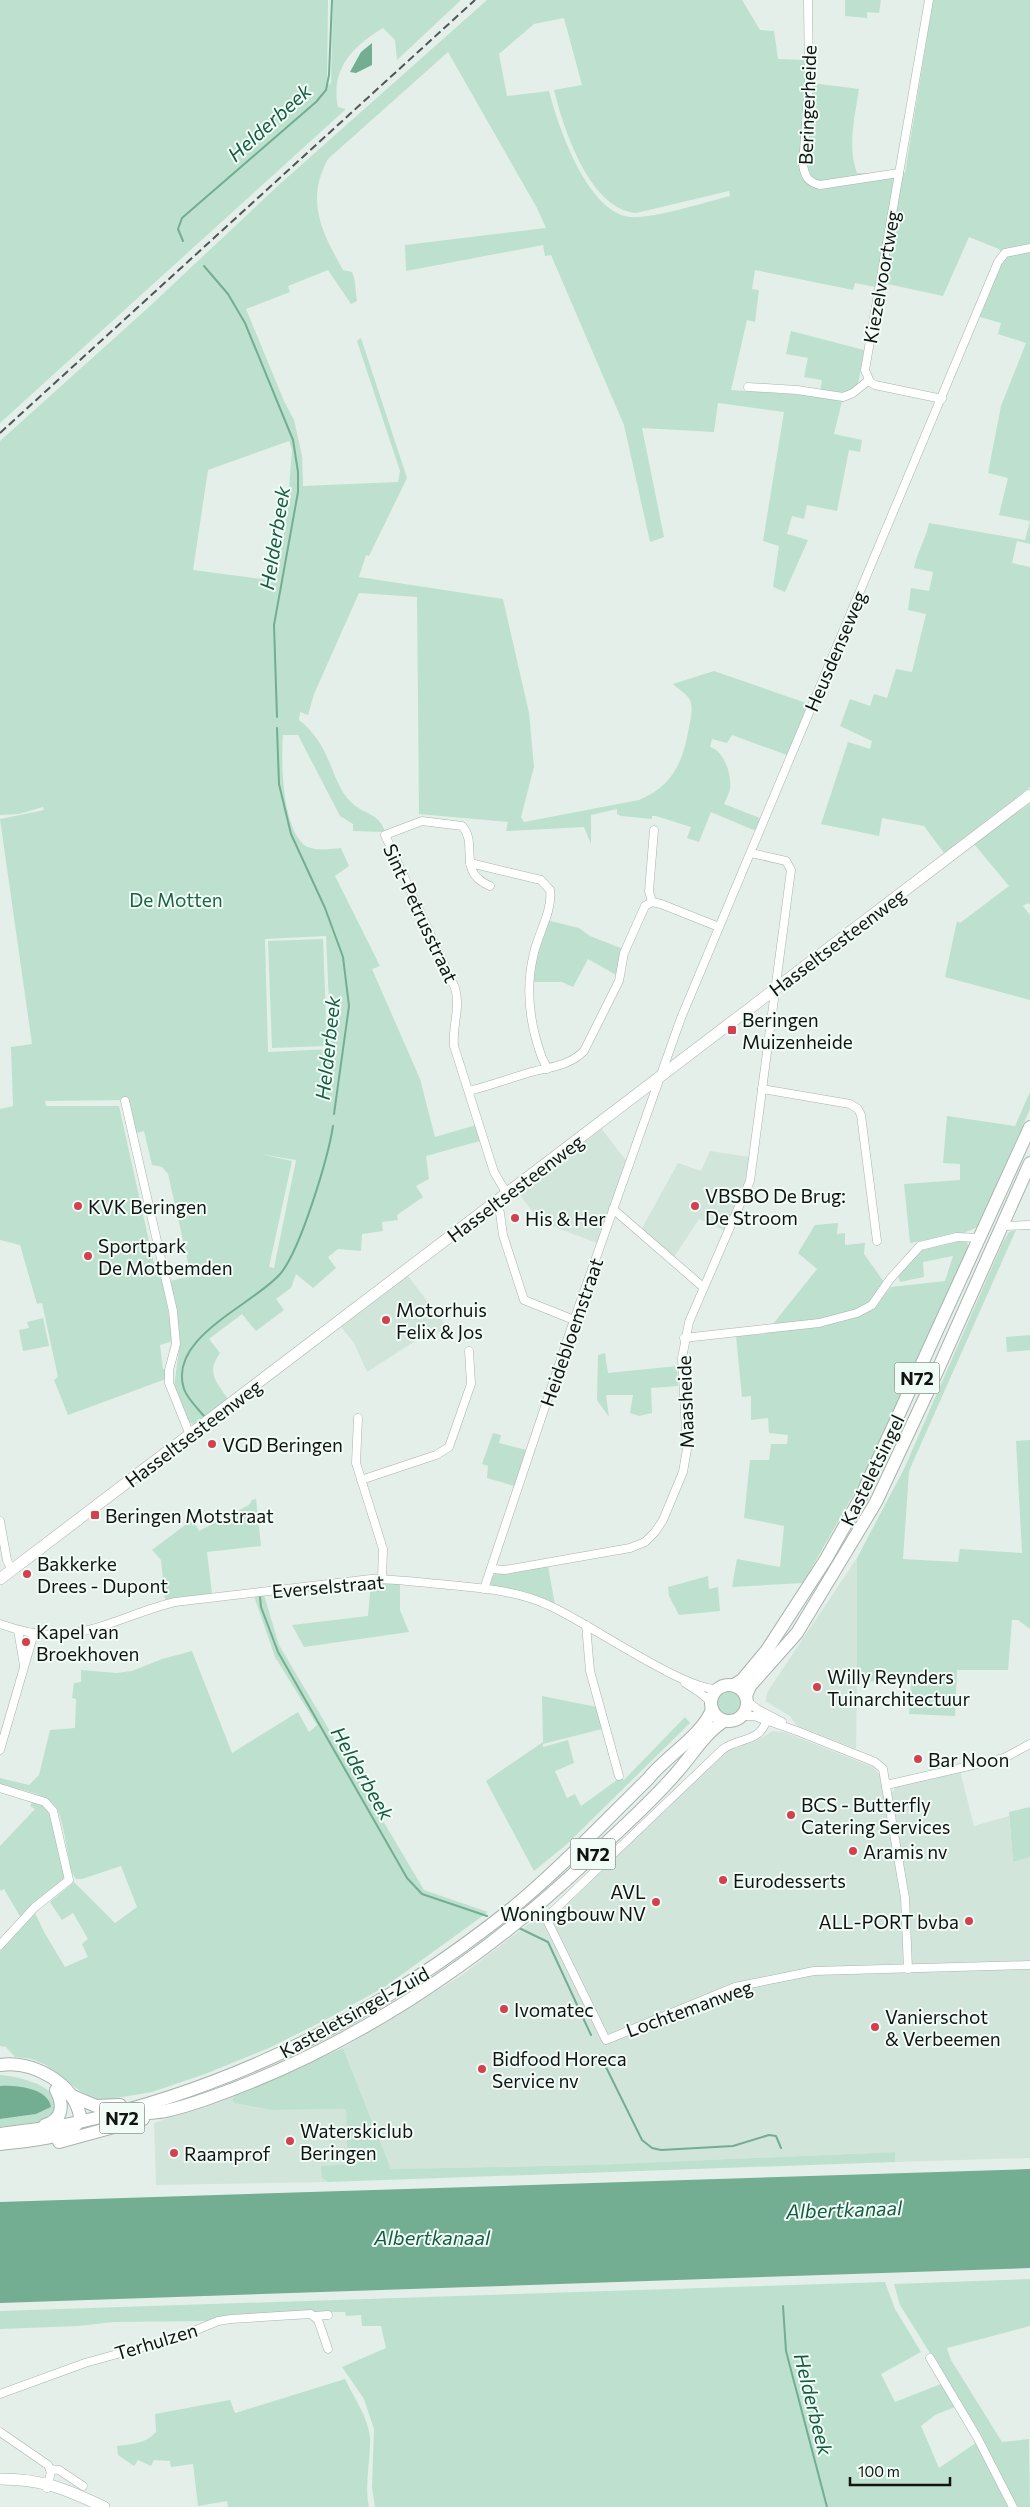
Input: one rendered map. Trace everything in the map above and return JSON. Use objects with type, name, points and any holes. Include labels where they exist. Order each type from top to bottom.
[{"type":"main road","name":"Kasteletsingel","points":[[734,1685],[742,1680],[767,1650],[844,1528],[877,1464],[1030,1127]]},
{"type":"main road","name":"Kasteletsingel","points":[[747,1699],[750,1686],[796,1633],[871,1510],[935,1376],[1030,1163]]},
{"type":"main road","points":[[734,1685],[747,1699]]},
{"type":"main road","name":"N72","points":[[711,1706],[718,1689],[734,1685]]},
{"type":"main road","name":"N72","points":[[724,1721],[731,1721],[743,1716],[747,1699]]},
{"type":"main road","points":[[711,1706],[715,1715],[724,1721]]},
{"type":"main road","name":"Kasteletsingel-Zuid","points":[[0,2134],[78,2122],[141,2106],[206,2085],[301,2045],[393,1994],[457,1951],[517,1903],[560,1865],[648,1779],[660,1764],[685,1744],[708,1719],[711,1706]]},
{"type":"main road","name":"Kasteletsingel-Zuid","points":[[78,2122],[88,2126],[166,2111],[208,2098],[257,2079],[357,2030],[398,2007],[505,1931],[558,1888],[677,1772],[712,1730],[724,1721]]},
{"type":"main road","points":[[0,2065],[18,2064],[33,2068],[49,2076],[70,2094],[96,2106],[106,2107],[157,2100]]},
{"type":"main road","points":[[0,2069],[30,2075],[56,2090],[67,2100],[78,2122]]},
{"type":"main road","points":[[40,2128],[53,2123],[59,2115],[62,2106],[56,2090]]},
{"type":"main road","points":[[70,2094],[80,2113],[78,2122]]},
{"type":"main road","name":"Kasteletsingel-Zuid","points":[[0,2152],[68,2141],[163,2114],[166,2111]]},
{"type":"main road","name":"Kasteletsingel-Zuid","points":[[0,2144],[66,2133],[78,2122]]},
{"type":"street","name":"Beringerheide","points":[[808,0],[809,82],[803,165],[805,176],[813,184],[820,185],[899,173]]},
{"type":"street","points":[[899,173],[928,0]]},
{"type":"street","name":"Kiezelvoortweg","points":[[869,380],[865,370],[899,173]]},
{"type":"street","name":"Heusdenseweg","points":[[661,1076],[681,1018],[998,262],[1005,253],[1030,248]]},
{"type":"street","points":[[748,387],[797,390],[843,397],[853,393],[869,380],[875,384],[942,398]]},
{"type":"street","name":"Hasseltsesteenweg","points":[[0,1579],[1030,795]]},
{"type":"street","name":"Sint-Petrusstraat","points":[[490,886],[475,875],[470,863],[465,829],[459,824],[422,821],[385,835],[455,988],[457,1003],[454,1040],[468,1092],[494,1172],[507,1194]]},
{"type":"street","points":[[652,902],[649,891],[654,830]]},
{"type":"street","name":"Maasheide","points":[[491,1569],[505,1570],[630,1548],[645,1542],[663,1520],[686,1460],[687,1432],[682,1378],[684,1338],[703,1287],[750,1181],[792,870],[786,861],[751,853]]},
{"type":"street","points":[[470,863],[541,880],[550,890],[544,920],[532,961],[528,996],[531,1020],[541,1058],[547,1069]]},
{"type":"street","points":[[652,902],[719,928]]},
{"type":"street","points":[[468,1092],[571,1061],[584,1051],[619,982],[624,953],[639,916],[645,906],[652,902]]},
{"type":"street","name":"Heidebloemstraat","points":[[484,1589],[574,1320],[661,1076]]},
{"type":"street","points":[[762,1089],[850,1104],[858,1108],[861,1116],[877,1241]]},
{"type":"street","points":[[125,1101],[173,1311],[176,1344],[169,1370],[169,1383],[190,1435]]},
{"type":"street","points":[[495,1203],[500,1213],[503,1235],[524,1300],[574,1320]]},
{"type":"street","points":[[613,1209],[703,1287]]},
{"type":"street","points":[[1002,1226],[1030,1226]]},
{"type":"street","points":[[684,1338],[819,1323],[857,1313],[872,1305],[890,1279],[920,1246],[957,1237],[980,1238]]},
{"type":"street","points":[[361,1480],[436,1456],[449,1447],[471,1384],[469,1351]]},
{"type":"street","points":[[358,1418],[356,1463],[383,1550],[382,1579]]},
{"type":"street","points":[[0,1520],[7,1560],[12,1571]]},
{"type":"street","name":"Everselstraat","points":[[0,1624],[34,1634],[55,1635],[90,1629],[155,1606],[176,1602],[382,1579],[484,1589],[525,1596],[549,1605],[672,1674],[708,1688],[718,1689]]},
{"type":"street","points":[[586,1625],[590,1671],[619,1776]]},
{"type":"street","points":[[18,1630],[24,1665]]},
{"type":"street","points":[[0,1750],[34,1634]]},
{"type":"street","name":"Everselstraat","points":[[672,1674],[711,1706]]},
{"type":"street","points":[[747,1699],[757,1709],[797,1731]]},
{"type":"street","points":[[743,1716],[754,1716],[797,1731],[875,1762],[882,1769],[905,1898],[908,1969]]},
{"type":"street","name":"Lochtemanweg","points":[[766,1721],[764,1729],[757,1736],[732,1743],[723,1749],[546,1918],[606,2040],[736,1987],[814,1972],[1030,1965]]},
{"type":"street","points":[[886,1785],[1004,1758],[1030,1744]]},
{"type":"street","points":[[0,1788],[45,1802],[53,1811],[69,1880],[35,1907],[0,1945]]},
{"type":"street","name":"Terhulzen","points":[[0,2394],[108,2356],[182,2336],[218,2320],[328,2314]]},
{"type":"street","points":[[315,2316],[328,2348]]},
{"type":"street","points":[[930,2358],[977,2436],[1013,2507]]},
{"type":"street","points":[[0,2432],[43,2461],[50,2469],[59,2470],[83,2486]]},
{"type":"street","points":[[47,2487],[50,2469]]},
{"type":"street","points":[[0,2479],[47,2487],[104,2507]]},
{"type":"shaded area","points":[[601,1128],[627,1162],[597,1243],[544,1223],[538,1219],[518,1192]]},
{"type":"shaded area","name":"VBSBO De Brug: De Stroom","points":[[710,1151],[750,1157],[744,1186],[725,1231],[699,1219],[674,1257],[641,1230],[678,1163],[701,1171]]},
{"type":"shaded area","points":[[408,1276],[449,1330],[426,1334],[367,1372],[354,1343],[341,1327]]},
{"type":"shaded area","points":[[857,1558],[856,1749],[797,1726],[790,1716],[765,1701],[768,1691]]},
{"type":"shaded area","points":[[773,1731],[784,1732],[873,1767],[879,1774],[885,1795],[891,1794],[896,1787],[960,1771],[974,1826],[1009,1816],[1013,1862],[1030,1857],[1030,2158],[895,2162],[894,2152],[592,2165],[391,2169],[343,2048],[462,1975],[539,1916],[545,1926],[723,1753],[757,1740]]},
{"type":"shaded area","points":[[235,2095],[232,2100],[234,2103],[271,2110],[346,2109],[347,2164],[322,2178],[328,2182],[156,2185],[154,2123]]},
{"type":"green space","points":[[0,0],[328,0],[327,86],[331,83],[333,0],[461,0],[397,60],[395,40],[383,28],[353,51],[346,60],[337,81],[338,107],[346,109],[0,423]]},
{"type":"green space","name":"De Motten","points":[[487,0],[742,0],[760,30],[774,31],[778,59],[806,60],[812,83],[859,89],[852,142],[857,173],[905,173],[933,0],[1030,0],[1030,521],[999,515],[1008,478],[988,473],[1001,406],[1026,343],[998,334],[1001,323],[980,317],[1003,259],[999,249],[969,237],[943,296],[878,282],[875,287],[855,283],[853,290],[755,270],[752,289],[759,290],[755,322],[747,320],[731,390],[804,395],[842,401],[834,434],[862,440],[860,452],[849,450],[837,511],[807,505],[804,519],[792,516],[787,534],[808,540],[785,592],[773,587],[779,546],[763,541],[784,412],[718,403],[714,432],[642,428],[664,537],[650,542],[624,425],[551,255],[545,256],[543,245],[406,271],[405,245],[546,228],[537,208],[448,52],[328,159],[321,174],[318,189],[317,203],[319,216],[329,243],[343,270],[352,272],[357,301],[351,304],[328,270],[288,286],[290,292],[246,309],[284,401],[294,420],[302,456],[303,486],[398,482],[400,471],[357,341],[361,338],[407,478],[369,556],[366,555],[359,577],[503,599],[529,713],[534,767],[521,817],[524,822],[639,800],[660,788],[680,762],[687,740],[691,715],[690,700],[685,693],[673,684],[714,671],[809,704],[787,755],[732,735],[727,743],[712,739],[710,747],[715,749],[723,758],[730,777],[730,789],[724,804],[760,818],[756,831],[711,812],[699,842],[687,838],[691,827],[656,816],[652,816],[652,819],[621,816],[617,814],[617,809],[591,815],[591,844],[584,827],[506,831],[508,822],[419,814],[417,597],[359,593],[314,694],[308,715],[300,712],[299,720],[312,732],[319,742],[347,798],[355,806],[375,817],[383,826],[385,832],[353,831],[353,824],[340,816],[298,735],[283,735],[282,760],[287,807],[296,834],[303,844],[316,849],[341,848],[349,866],[335,876],[380,966],[372,969],[420,1079],[435,1137],[476,1125],[480,1141],[426,1156],[429,1179],[416,1186],[423,1197],[397,1215],[398,1220],[382,1222],[383,1231],[362,1234],[361,1251],[338,1249],[328,1257],[336,1268],[313,1288],[296,1274],[291,1288],[276,1299],[284,1310],[256,1331],[242,1314],[209,1339],[220,1353],[214,1366],[214,1377],[228,1399],[193,1424],[188,1421],[174,1386],[180,1343],[170,1281],[191,1276],[168,1174],[162,1167],[152,1165],[144,1131],[136,1133],[128,1100],[45,1101],[46,1106],[119,1106],[155,1268],[161,1268],[173,1341],[160,1345],[163,1369],[167,1369],[166,1379],[68,1415],[54,1380],[58,1377],[42,1303],[37,1304],[20,1245],[0,1240],[0,1109],[13,1106],[11,1047],[32,1044],[0,819],[44,810],[43,807],[19,814],[0,815],[0,441],[150,306],[281,183]],"holes":[[[564,18],[582,85],[554,90],[564,124],[581,164],[592,182],[605,197],[619,208],[636,213],[729,191],[730,196],[665,213],[640,217],[630,217],[615,212],[600,200],[588,184],[567,145],[549,91],[507,96],[499,54],[534,24]],[[289,441],[292,450],[287,515],[276,581],[193,570],[208,470]],[[326,936],[331,1049],[268,1052],[265,939]],[[260,1154],[296,1160],[274,1268],[269,1267],[292,1161]]]},
{"type":"green space","points":[[845,0],[881,0],[879,13],[867,12],[867,18],[845,16]]},
{"type":"green space","points":[[791,331],[864,350],[858,385],[844,395],[820,392],[822,380],[804,377],[808,358],[786,354]]},
{"type":"green space","points":[[1030,521],[1030,544],[1017,541],[1012,563],[1030,567],[1030,787],[944,853],[924,826],[882,818],[879,836],[821,824],[848,742],[870,749],[872,741],[840,726],[850,699],[870,706],[874,694],[887,698],[896,669],[912,672],[926,614],[908,610],[911,588],[929,591],[933,572],[914,568],[929,523],[1025,540]]},
{"type":"green space","points":[[1030,803],[1030,905],[1028,903],[1023,906],[1030,915],[1030,1000],[945,977],[957,921],[960,923],[1009,886],[974,844]]},
{"type":"green space","points":[[547,920],[579,928],[590,936],[623,949],[618,976],[588,959],[573,987],[562,982],[531,982]]},
{"type":"green space","points":[[323,939],[327,1046],[272,1048],[268,941]]},
{"type":"green space","points":[[1030,1092],[1030,1109],[978,1227],[961,1234],[910,1243],[904,1184],[960,1180],[960,1164],[943,1163],[947,1116],[1015,1126]]},
{"type":"green space","points":[[838,1223],[837,1234],[845,1233],[845,1245],[865,1243],[864,1254],[884,1282],[910,1250],[958,1240],[967,1242],[969,1248],[864,1476],[803,1583],[732,1587],[737,1559],[780,1567],[784,1526],[744,1518],[750,1460],[769,1460],[771,1444],[787,1444],[788,1435],[769,1433],[768,1418],[751,1420],[751,1396],[742,1397],[736,1336],[765,1334],[817,1269],[798,1253],[815,1225]],"holes":[[[953,1256],[945,1281],[891,1287],[885,1294],[880,1290],[898,1276],[900,1282],[924,1277],[923,1262]]]},
{"type":"green space","points":[[1016,1230],[909,1471],[903,1559],[958,1562],[960,1549],[1022,1553],[1016,1441],[1030,1440],[1030,1629],[1018,1620],[1012,1620],[1008,1670],[957,1670],[955,1716],[909,1714],[911,1683],[857,1681],[857,1558],[904,1469],[1003,1242],[1009,1232]]},
{"type":"green space","points":[[43,1318],[49,1346],[23,1351],[19,1330],[29,1328],[27,1322]]},
{"type":"green space","points":[[1030,1335],[1030,1350],[1007,1352],[1006,1337]]},
{"type":"green space","points":[[605,1353],[608,1373],[677,1366],[678,1386],[651,1388],[652,1413],[639,1416],[630,1413],[633,1395],[606,1395],[609,1417],[597,1400],[598,1355]]},
{"type":"green space","points":[[493,1433],[501,1435],[499,1443],[526,1450],[514,1486],[487,1478],[488,1466],[482,1464]]},
{"type":"green space","points":[[256,1499],[261,1546],[207,1552],[212,1594],[165,1600],[161,1560],[152,1550],[193,1519],[199,1531],[249,1505],[252,1500]]},
{"type":"green space","points":[[548,1566],[555,1605],[493,1587],[490,1583],[495,1573]]},
{"type":"green space","points":[[708,1576],[709,1589],[718,1587],[720,1611],[679,1615],[669,1596],[668,1587]]},
{"type":"green space","points":[[371,1582],[400,1584],[400,1610],[409,1632],[304,1647],[292,1625],[368,1616]]},
{"type":"green space","points":[[264,1595],[279,1645],[424,1890],[488,1912],[386,1986],[269,2048],[205,2074],[152,2092],[105,2100],[97,2099],[80,2091],[46,2065],[32,2059],[15,2057],[6,2047],[0,2046],[0,1951],[35,1913],[65,1967],[88,1957],[82,1944],[88,1939],[73,1913],[62,1920],[50,1902],[74,1882],[115,1923],[137,1907],[121,1866],[82,1879],[76,1879],[70,1866],[63,1827],[54,1805],[36,1794],[0,1785],[0,1778],[29,1785],[39,1775],[50,1730],[75,1728],[76,1699],[72,1698],[74,1683],[81,1682],[81,1670],[116,1673],[132,1671],[162,1659],[192,1651],[232,1753],[298,1712],[309,1732],[317,1725],[275,1657],[254,1596]]},
{"type":"green space","points":[[729,1690],[738,1694],[742,1703],[738,1712],[729,1716],[720,1712],[716,1703],[720,1694]]},
{"type":"green space","points":[[542,1696],[597,1707],[602,1729],[543,1744],[543,1747],[568,1740],[574,1763],[555,1771],[567,1798],[575,1794],[581,1806],[621,1777],[624,1780],[685,1717],[690,1723],[566,1845],[534,1871],[486,1781],[543,1742]]},
{"type":"green space","points":[[34,1800],[50,1810],[66,1874],[65,1881],[21,1918],[4,1889],[1,1891],[0,1889],[0,1846],[35,1809],[30,1806]]},
{"type":"green space","points":[[1030,1807],[1030,1857],[1013,1862],[1009,1812]]},
{"type":"green space","points":[[343,2048],[391,2169],[592,2165],[895,2152],[895,2162],[328,2182],[322,2178],[321,2166],[347,2164],[346,2109],[271,2110],[234,2103],[232,2100],[235,2095]]},
{"type":"green space","points":[[0,2075],[24,2079],[48,2090],[56,2102],[53,2114],[45,2121],[0,2127],[0,2119],[36,2114],[51,2107],[43,2096],[30,2089],[0,2086]]},
{"type":"green space","points":[[1030,2279],[1030,2326],[947,2348],[951,2360],[1002,2442],[1029,2439],[1030,2507],[375,2507],[372,2487],[374,2429],[364,2399],[342,2367],[386,2348],[381,2326],[362,2326],[361,2315],[346,2316],[345,2312],[310,2312],[206,2321],[114,2322],[78,2326],[0,2329],[0,2311],[885,2282],[895,2309],[921,2352],[881,2374],[895,2402],[941,2384],[955,2407],[935,2415],[921,2426],[939,2468],[983,2438],[900,2305],[894,2284]]},
{"type":"green space","points":[[345,2379],[369,2429],[370,2446],[367,2489],[369,2507],[228,2507],[227,2501],[198,2506],[193,2464],[171,2467],[170,2461],[154,2460],[151,2466],[138,2460],[134,2466],[118,2455],[117,2446],[143,2441],[156,2432],[155,2414],[230,2400],[235,2413]]},
{"type":"water","points":[[372,43],[372,65],[356,73],[350,72],[361,52]]},
{"type":"water","points":[[0,2086],[22,2087],[38,2092],[49,2101],[51,2107],[36,2114],[0,2119]]},
{"type":"water","name":"Albertkanaal","points":[[1030,2169],[1030,2268],[0,2303],[0,2202]]},
{"type":"waterway","name":"Helderbeek","points":[[183,241],[178,229],[182,218],[316,102],[326,90],[329,75],[332,0]]},
{"type":"waterway","name":"Helderbeek","points":[[204,266],[228,294],[245,323],[293,440],[298,472],[298,492],[274,625],[277,717]]},
{"type":"waterway","name":"Helderbeek","points":[[277,728],[279,784],[291,834],[325,908],[343,957],[349,1006],[334,1114]]},
{"type":"waterway","name":"Helderbeek","points":[[204,1416],[190,1400],[184,1389],[182,1370],[188,1353],[200,1338],[216,1324],[268,1285],[281,1273],[289,1261],[313,1202],[326,1159],[333,1126]]},
{"type":"waterway","name":"Helderbeek","points":[[260,1597],[261,1607],[278,1652],[407,1878],[422,1894],[487,1916]]},
{"type":"waterway","name":"Helderbeek","points":[[519,1928],[548,1942],[591,2035]]},
{"type":"waterway","name":"Helderbeek","points":[[600,2055],[642,2140],[652,2148],[661,2150],[733,2146],[769,2135],[776,2136],[781,2148]]},
{"type":"waterway","name":"Helderbeek","points":[[783,2306],[786,2351],[827,2507]]},
{"type":"railway","points":[[0,433],[475,0]]},
{"type":"place","name":"Beringen Muizenheide","points":[[732,1030]]},
{"type":"place","name":"KVK Beringen","points":[[78,1206]]},
{"type":"place","name":"VBSBO De Brug: De Stroom","points":[[695,1206]]},
{"type":"place","name":"His & Her","points":[[515,1218]]},
{"type":"place","name":"Sportpark De Motbemden","points":[[88,1256]]},
{"type":"place","name":"Motorhuis Felix & Jos","points":[[386,1320]]},
{"type":"place","name":"VGD Beringen","points":[[212,1444]]},
{"type":"place","name":"Beringen Motstraat","points":[[95,1515]]},
{"type":"place","name":"Bakkerke Drees - Dupont","points":[[27,1574]]},
{"type":"place","name":"Kapel van Broekhoven","points":[[26,1642]]},
{"type":"place","name":"Willy Reynders Tuinarchitectuur","points":[[817,1687]]},
{"type":"place","name":"Bar Noon","points":[[918,1759]]},
{"type":"place","name":"BCS - Butterfly Catering Services","points":[[791,1815]]},
{"type":"place","name":"Aramis nv","points":[[853,1851]]},
{"type":"place","name":"Eurodesserts","points":[[723,1880]]},
{"type":"place","name":"AVL Woningbouw NV","points":[[656,1902]]},
{"type":"place","name":"ALL-PORT bvba","points":[[969,1921]]},
{"type":"place","name":"Ivomatec","points":[[504,2009]]},
{"type":"place","name":"Vanierschot & Verbeemen","points":[[875,2027]]},
{"type":"place","name":"Bidfood Horeca Service nv","points":[[482,2069]]},
{"type":"place","name":"Waterskiclub Beringen","points":[[290,2141]]},
{"type":"place","name":"Raamprof","points":[[174,2153]]}]
